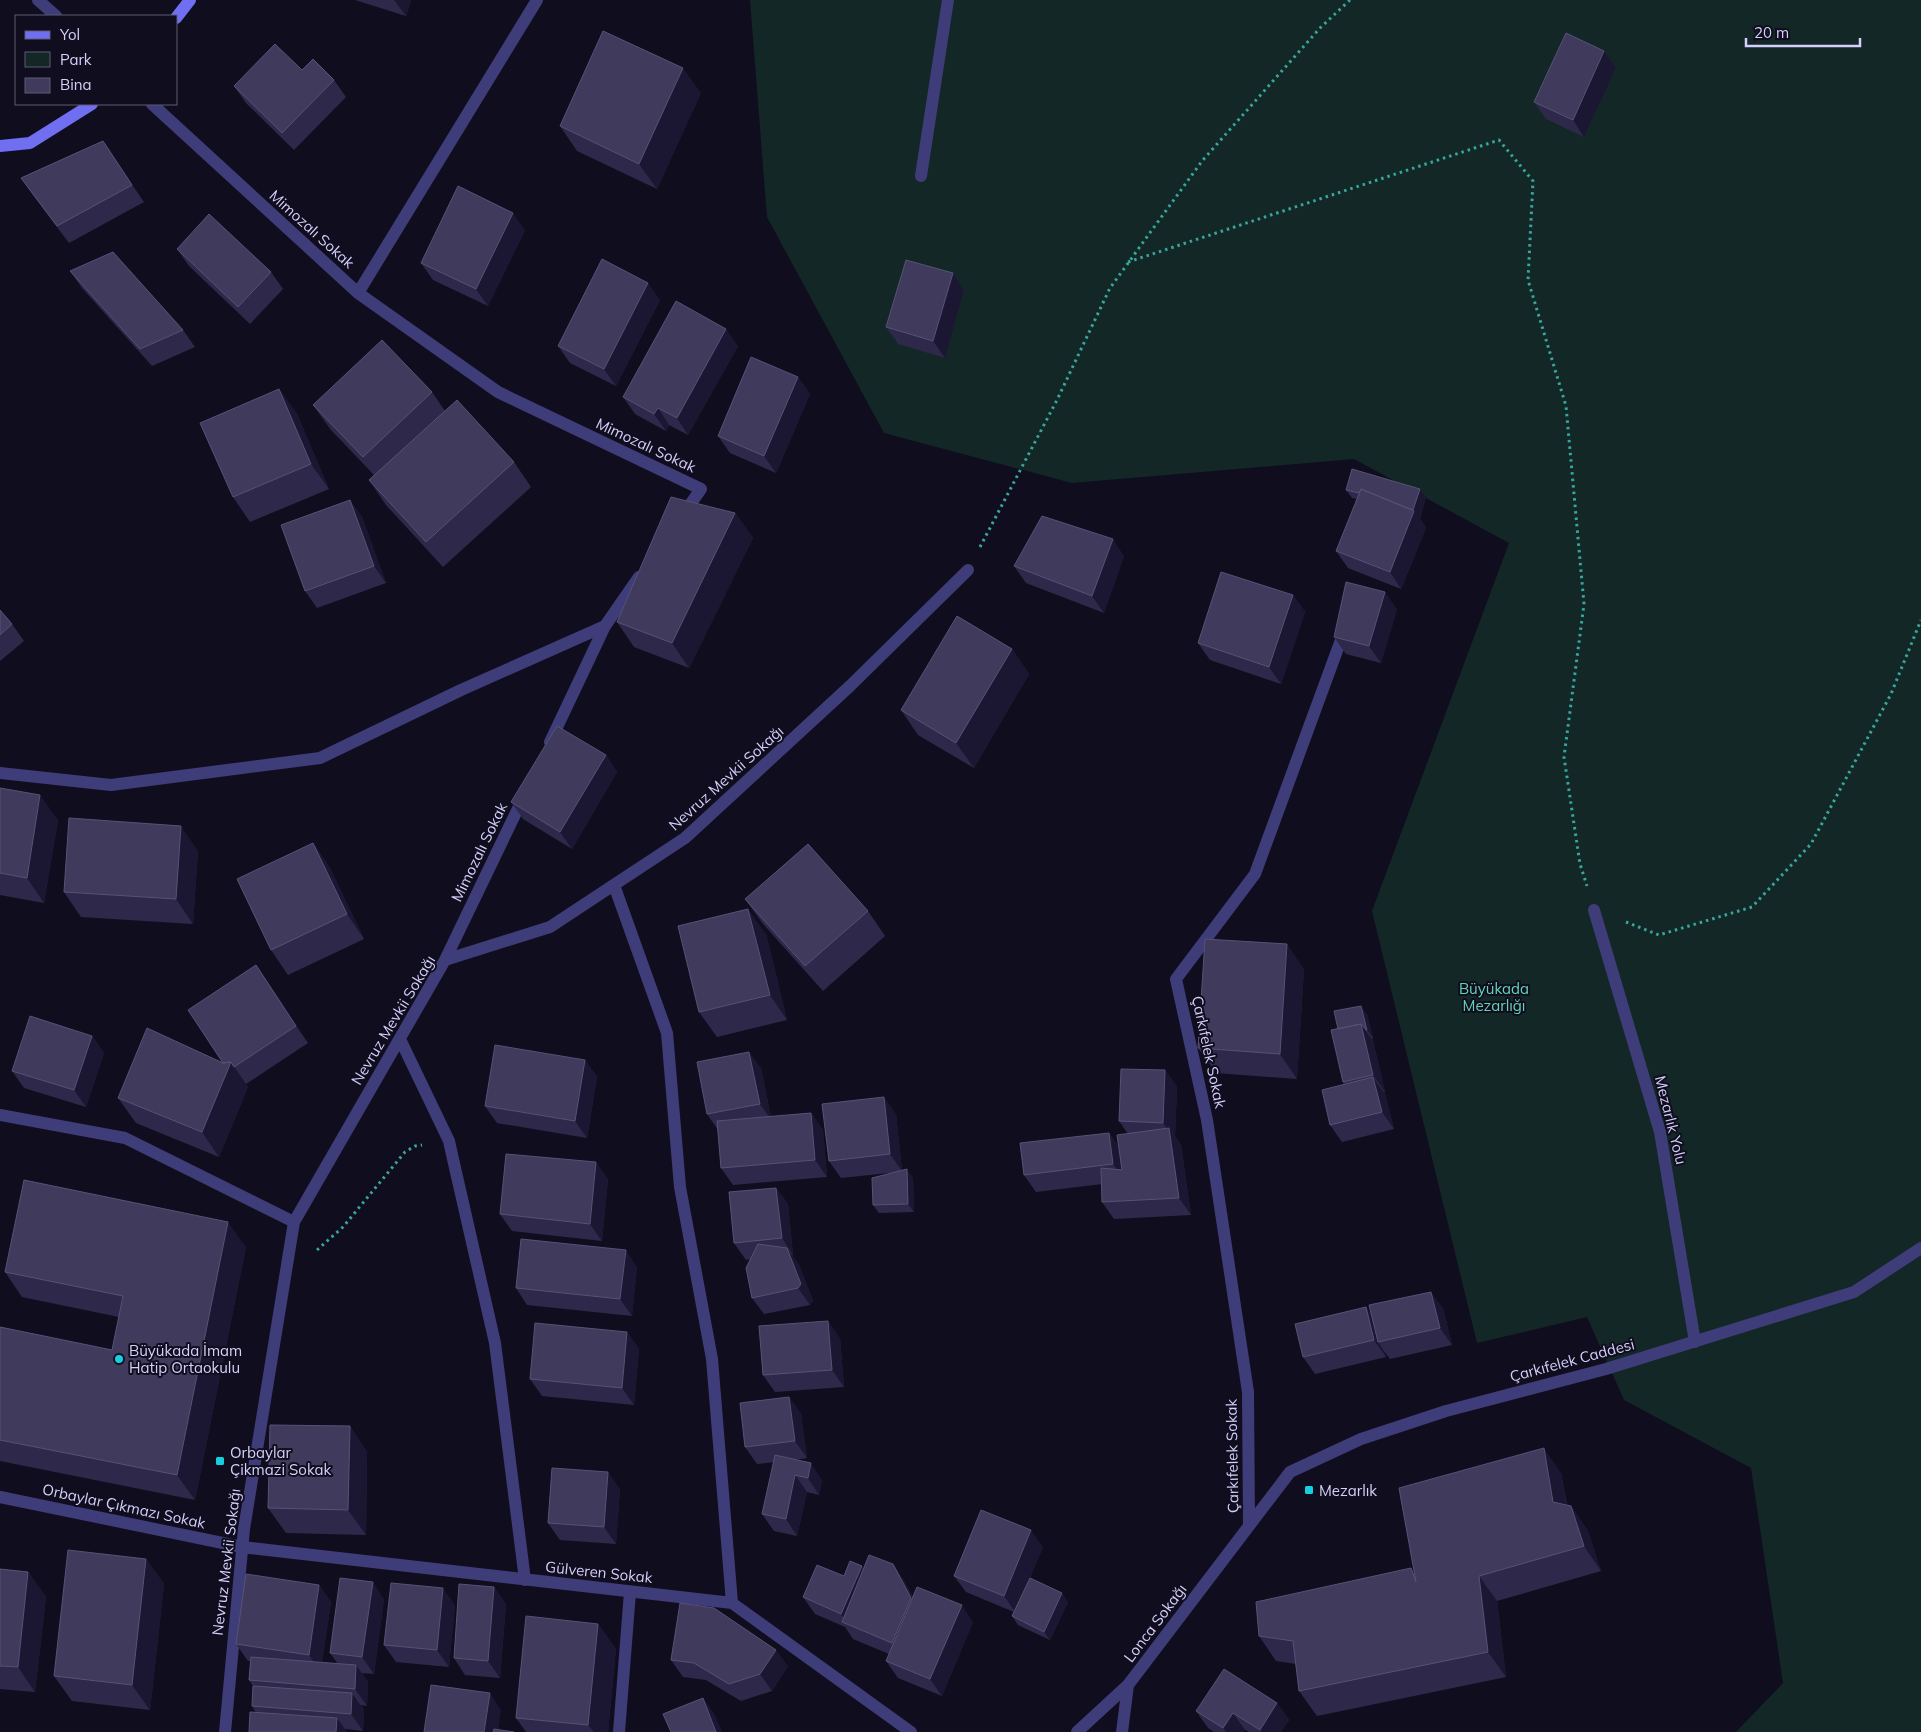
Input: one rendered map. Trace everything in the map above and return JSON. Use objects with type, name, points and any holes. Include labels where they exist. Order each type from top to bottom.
[{"type":"street","points":[[38,0],[55,15]]},
{"type":"street","points":[[178,15],[190,0]]},
{"type":"street","points":[[358,293],[537,0]]},
{"type":"street","points":[[921,176],[948,0]]},
{"type":"street","points":[[0,146],[30,143],[90,105]]},
{"type":"street","name":"Mimozalı Sokak","points":[[153,105],[358,293],[498,392],[701,489],[673,529]]},
{"type":"street","points":[[546,750],[605,626],[645,570]]},
{"type":"street","name":"Nevruz Mevkii Sokağı","points":[[225,1732],[242,1548],[294,1222],[446,960],[550,927],[685,838],[850,686],[968,570]]},
{"type":"street","points":[[0,773],[110,786],[320,758],[461,690],[605,626]]},
{"type":"street","name":"Çarkıfelek Sokak","points":[[1249,1524],[1248,1392],[1207,1120],[1176,979],[1255,874],[1346,626]]},
{"type":"street","name":"Mimozalı Sokak","points":[[446,960],[530,785]]},
{"type":"street","points":[[614,885],[667,1033],[680,1186],[712,1359],[732,1603]]},
{"type":"street","name":"Mezarlık Yolu","points":[[1594,910],[1660,1132],[1695,1342]]},
{"type":"street","points":[[400,1039],[449,1141],[454,1159],[496,1343],[525,1580]]},
{"type":"street","points":[[0,1115],[125,1138],[294,1222]]},
{"type":"street","name":"Çarkıfelek Caddesi","points":[[1249,1524],[1290,1472],[1361,1439],[1446,1411],[1606,1369],[1854,1292],[1921,1248]]},
{"type":"street","name":"Orbaylar Çıkmazı Sokak","points":[[0,1497],[242,1548]]},
{"type":"street","name":"Lonca Sokağı","points":[[1077,1732],[1128,1685],[1249,1524]]},
{"type":"street","name":"Gülveren Sokak","points":[[242,1548],[732,1603],[911,1732]]},
{"type":"street","points":[[619,1732],[630,1592]]},
{"type":"street","points":[[1122,1732],[1128,1685]]},
{"type":"path","points":[[968,570],[1057,400],[1110,288],[1202,161],[1320,28],[1350,0]]},
{"type":"path","points":[[1128,262],[1499,140],[1533,181],[1528,280],[1566,406],[1584,604],[1564,756],[1580,864],[1594,910],[1659,935],[1752,907],[1811,844],[1891,694],[1921,620]]},
{"type":"path","points":[[288,1254],[302,1255],[323,1247],[343,1227],[405,1152],[415,1146],[438,1148],[454,1159]]},
{"type":"green space","name":"Büyükada Mezarlığı","points":[[750,0],[1921,0],[1921,1732],[1736,1732],[1783,1683],[1751,1468],[1624,1400],[1587,1317],[1477,1343],[1372,911],[1509,543],[1354,459],[1072,483],[884,433],[767,217]]},
{"type":"building","points":[[603,31],[683,68],[639,164],[560,126]]},
{"type":"building","points":[[1566,33],[1604,51],[1573,120],[1534,102]]},
{"type":"building","points":[[275,44],[302,70],[313,59],[334,80],[282,133],[234,86]]},
{"type":"building","points":[[103,141],[132,185],[57,226],[21,178]]},
{"type":"building","points":[[458,186],[513,213],[476,289],[421,263]]},
{"type":"building","points":[[209,214],[271,272],[238,307],[177,249]]},
{"type":"building","points":[[113,252],[183,330],[140,349],[70,271]]},
{"type":"building","points":[[602,259],[648,283],[604,369],[558,346]]},
{"type":"building","points":[[906,260],[953,273],[933,341],[886,327]]},
{"type":"building","points":[[676,301],[726,329],[677,418],[658,408],[654,414],[623,397]]},
{"type":"building","points":[[382,340],[432,392],[363,457],[313,405]]},
{"type":"building","points":[[751,357],[798,377],[764,456],[718,436]]},
{"type":"building","points":[[279,389],[311,464],[233,497],[200,423]]},
{"type":"building","points":[[457,400],[514,462],[426,542],[369,480]]},
{"type":"building","points":[[1352,469],[1420,489],[1413,510],[1361,489],[1359,493],[1346,490]]},
{"type":"building","points":[[1361,489],[1414,511],[1390,572],[1336,551]]},
{"type":"building","points":[[671,497],[735,513],[672,643],[617,622]]},
{"type":"building","points":[[350,500],[374,566],[305,591],[281,525]]},
{"type":"building","points":[[1042,516],[1113,539],[1092,596],[1014,566]]},
{"type":"building","points":[[1221,572],[1293,595],[1269,667],[1198,643]]},
{"type":"building","points":[[1346,582],[1385,592],[1369,646],[1334,637]]},
{"type":"building","points":[[0,610],[12,624],[0,635]]},
{"type":"building","points":[[957,616],[1012,649],[956,743],[901,710]]},
{"type":"building","points":[[557,726],[606,755],[560,832],[511,802]]},
{"type":"building","points":[[0,788],[40,795],[27,878],[0,873]]},
{"type":"building","points":[[69,818],[181,826],[176,899],[64,892]]},
{"type":"building","points":[[313,843],[347,914],[271,950],[237,879]]},
{"type":"building","points":[[808,844],[868,911],[805,966],[745,899]]},
{"type":"building","points":[[748,909],[770,995],[699,1012],[678,926]]},
{"type":"building","points":[[1205,939],[1287,944],[1280,1054],[1198,1048]]},
{"type":"building","points":[[256,965],[296,1026],[234,1067],[231,1062],[223,1063],[188,1010]]},
{"type":"building","points":[[1361,1006],[1367,1030],[1361,1024],[1338,1029],[1334,1011]]},
{"type":"building","points":[[30,1016],[92,1036],[74,1090],[12,1071]]},
{"type":"building","points":[[1361,1024],[1373,1075],[1343,1082],[1331,1030]]},
{"type":"building","points":[[147,1028],[223,1063],[231,1062],[202,1132],[118,1098]]},
{"type":"building","points":[[495,1045],[585,1060],[575,1121],[485,1106]]},
{"type":"building","points":[[749,1052],[760,1104],[707,1114],[697,1062]]},
{"type":"building","points":[[1121,1069],[1165,1070],[1163,1123],[1119,1121]]},
{"type":"building","points":[[1373,1077],[1382,1112],[1330,1125],[1322,1090]]},
{"type":"building","points":[[884,1097],[890,1154],[829,1161],[822,1104]]},
{"type":"building","points":[[811,1113],[815,1160],[721,1168],[717,1121]]},
{"type":"building","points":[[1169,1128],[1179,1198],[1102,1202],[1101,1168],[1122,1170],[1117,1135]]},
{"type":"building","points":[[1109,1133],[1113,1164],[1024,1175],[1020,1143]]},
{"type":"building","points":[[506,1154],[596,1162],[590,1224],[500,1214]]},
{"type":"building","points":[[907,1169],[908,1204],[873,1205],[872,1178]]},
{"type":"building","name":"Büyükada İmam Hatip Ortaokulu","points":[[24,1180],[228,1222],[177,1475],[0,1440],[0,1327],[112,1350],[123,1296],[5,1272]]},
{"type":"building","points":[[776,1188],[782,1238],[734,1243],[729,1192]]},
{"type":"building","points":[[521,1239],[626,1250],[620,1299],[516,1288]]},
{"type":"building","points":[[758,1244],[787,1248],[801,1284],[798,1288],[752,1298],[746,1268]]},
{"type":"building","points":[[1431,1292],[1440,1328],[1378,1342],[1369,1305]]},
{"type":"building","points":[[1366,1307],[1374,1340],[1303,1357],[1295,1324]]},
{"type":"building","points":[[828,1321],[832,1370],[763,1375],[759,1326]]},
{"type":"building","points":[[535,1323],[627,1332],[622,1388],[530,1379]]},
{"type":"building","points":[[789,1397],[795,1441],[745,1447],[740,1403]]},
{"type":"building","points":[[270,1425],[350,1426],[348,1510],[268,1508]]},
{"type":"building","points":[[1544,1448],[1553,1502],[1571,1506],[1584,1546],[1479,1576],[1488,1652],[1299,1691],[1293,1641],[1259,1636],[1256,1602],[1411,1568],[1416,1582],[1399,1488]]},
{"type":"building","points":[[775,1455],[811,1463],[808,1478],[795,1475],[786,1519],[762,1514]]},
{"type":"building","points":[[552,1468],[608,1472],[604,1527],[548,1523]]},
{"type":"building","points":[[981,1510],[1031,1530],[1004,1596],[954,1576]]},
{"type":"building","points":[[68,1550],[146,1559],[132,1685],[54,1676]]},
{"type":"building","points":[[869,1555],[893,1564],[911,1598],[892,1643],[842,1622]]},
{"type":"building","points":[[850,1561],[862,1566],[841,1614],[803,1597],[817,1565],[844,1576]]},
{"type":"building","points":[[0,1569],[28,1572],[18,1667],[0,1666]]},
{"type":"building","points":[[246,1574],[319,1585],[309,1655],[236,1644]]},
{"type":"building","points":[[340,1578],[373,1582],[362,1657],[330,1653]]},
{"type":"building","points":[[1030,1578],[1062,1593],[1044,1632],[1012,1616]]},
{"type":"building","points":[[391,1583],[443,1588],[437,1650],[384,1645]]},
{"type":"building","points":[[459,1584],[494,1587],[488,1661],[454,1658]]},
{"type":"building","points":[[917,1587],[962,1605],[930,1679],[886,1661]]},
{"type":"building","points":[[680,1603],[714,1608],[776,1650],[760,1674],[729,1684],[694,1663],[671,1660]]},
{"type":"building","points":[[526,1616],[598,1624],[588,1725],[516,1718]]},
{"type":"building","points":[[251,1657],[356,1665],[355,1689],[249,1680]]},
{"type":"building","points":[[1224,1669],[1277,1703],[1260,1730],[1233,1713],[1223,1728],[1196,1711]]},
{"type":"building","points":[[431,1685],[490,1693],[484,1732],[424,1732]]},
{"type":"building","points":[[253,1686],[352,1693],[351,1714],[252,1706]]},
{"type":"building","points":[[703,1698],[716,1732],[671,1732],[663,1714]]},
{"type":"building","points":[[250,1712],[337,1718],[336,1732],[249,1732]]},
{"type":"building","points":[[494,1729],[514,1732],[493,1732]]},
{"type":"place","name":"Büyükada İmam Hatip Ortaokulu","points":[[119,1359]]},
{"type":"place","name":"Orbaylar Çikmazi Sokak","points":[[220,1461]]},
{"type":"place","name":"Mezarlık","points":[[1309,1490]]}]
